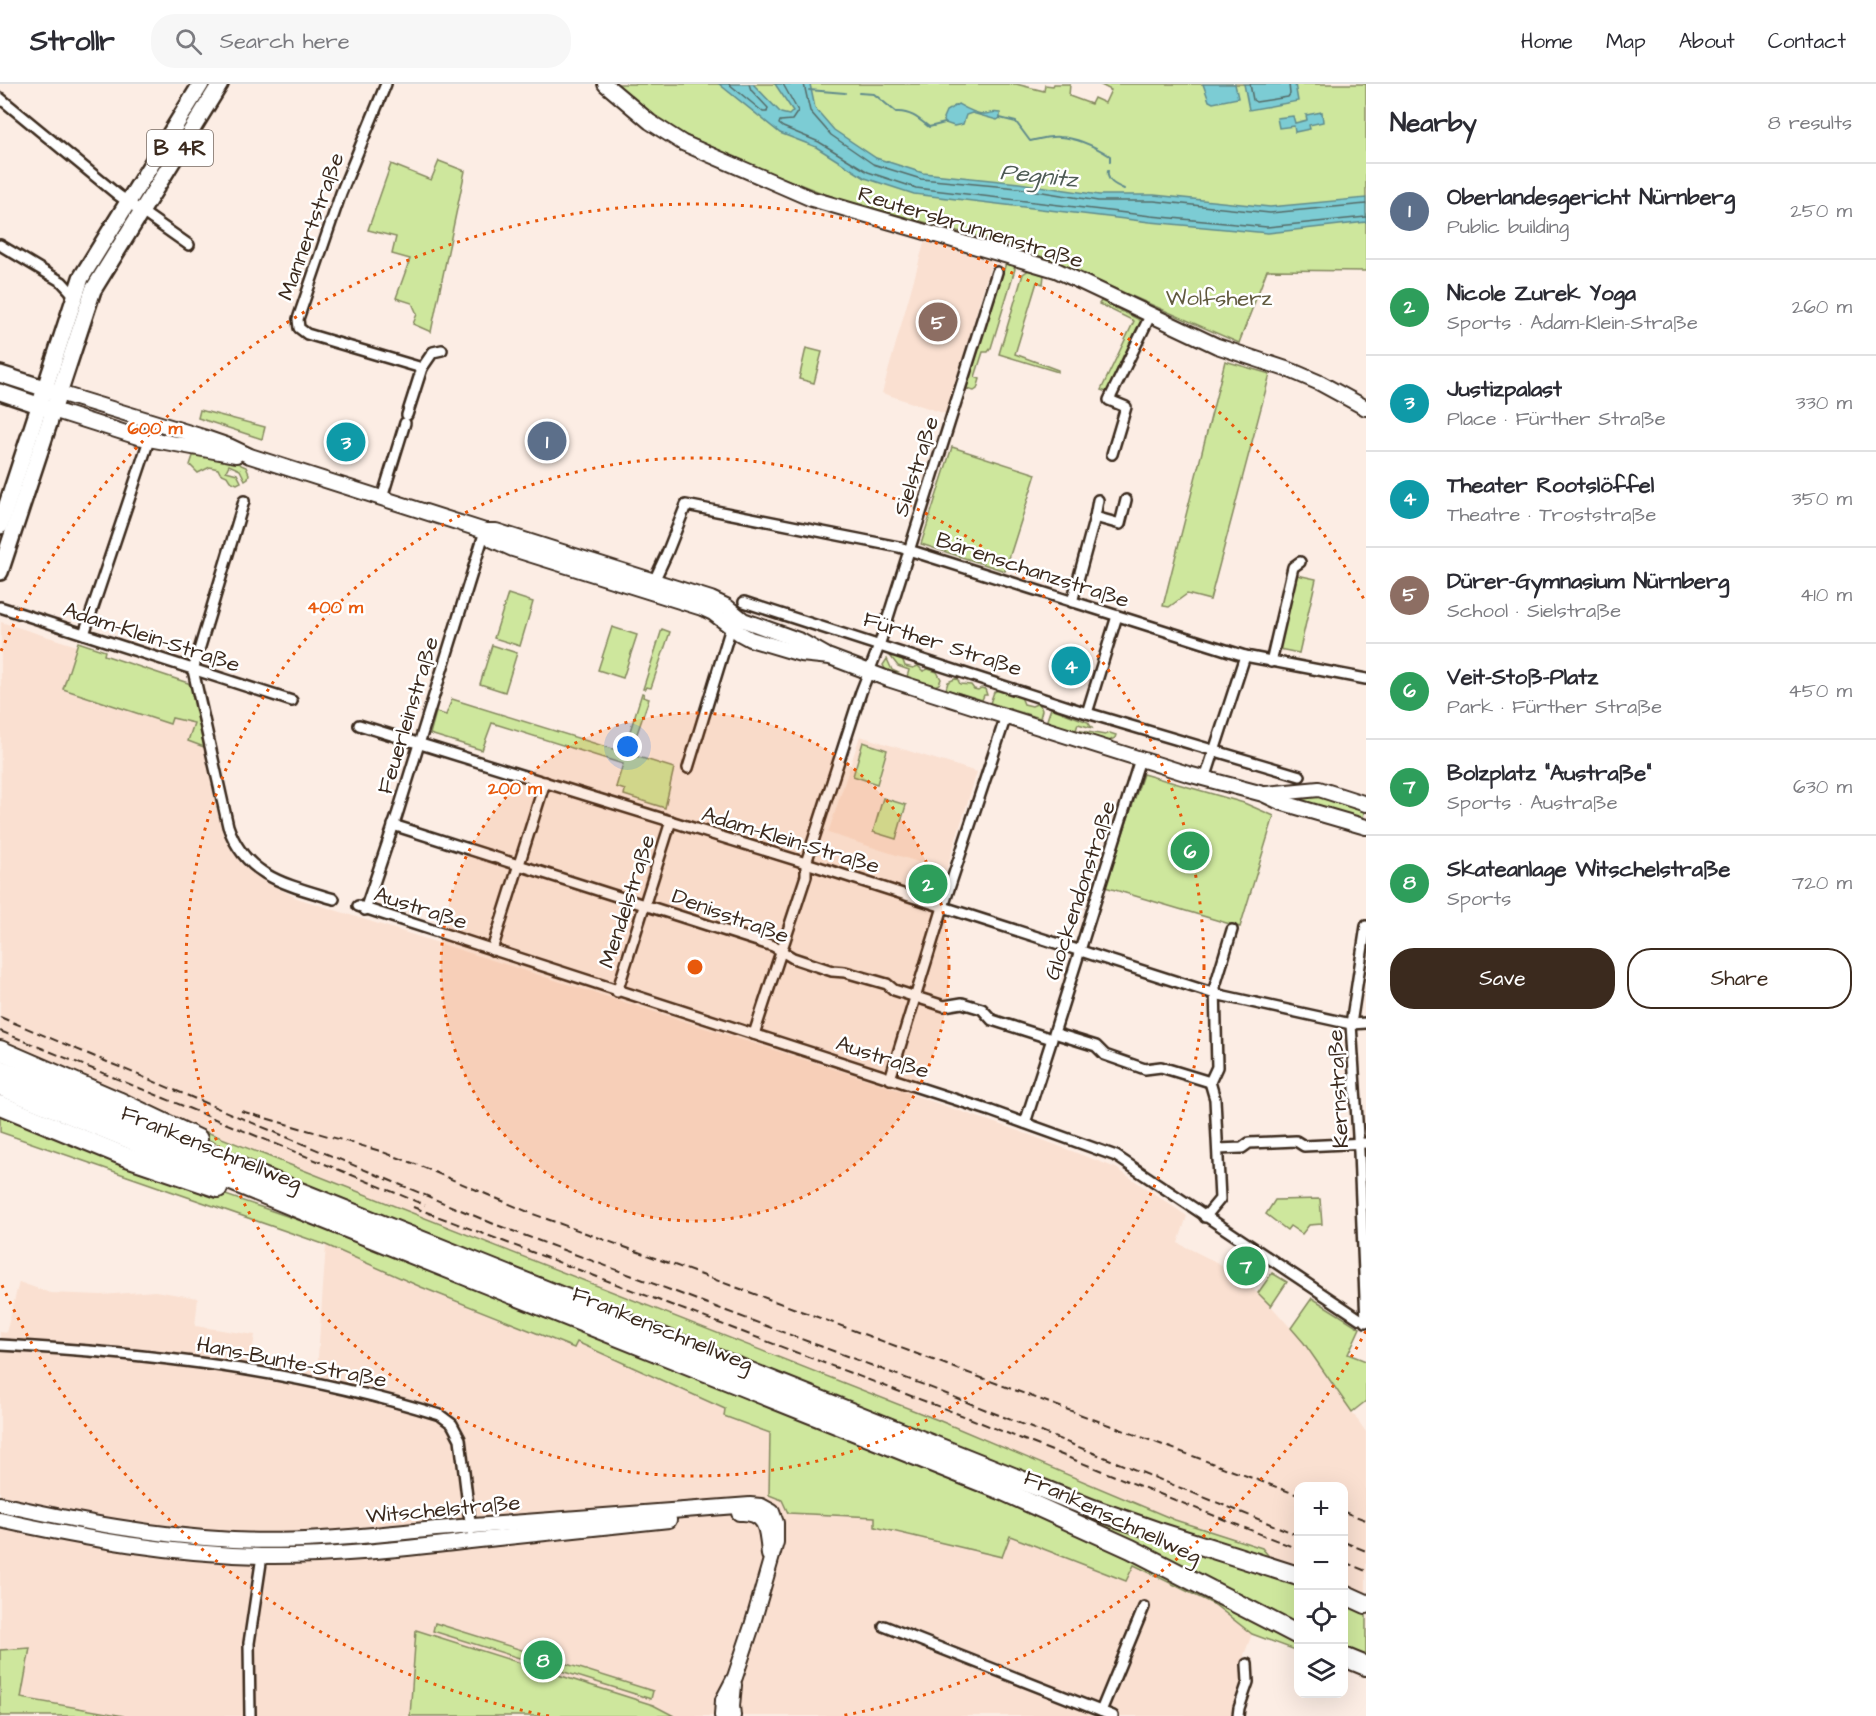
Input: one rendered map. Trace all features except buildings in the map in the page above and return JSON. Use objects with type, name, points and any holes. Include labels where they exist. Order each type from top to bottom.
[{"type":"highway","points":[[0,1050],[164,1122],[211,1146],[265,1178]]},
{"type":"highway","name":"Frankenschnellweg","points":[[0,1069],[265,1178],[1110,1515],[1294,1574]]},
{"type":"highway","name":"Frankenschnellweg","points":[[0,1086],[314,1215],[1001,1490],[1131,1549],[1294,1632]]},
{"type":"highway","points":[[0,1105],[146,1164],[283,1210],[314,1215]]},
{"type":"highway","points":[[1348,1596],[1366,1604]]},
{"type":"highway","points":[[1348,1659],[1366,1666]]},
{"type":"main road","name":"B 4R","points":[[0,572],[46,407],[44,388],[74,295],[87,266],[201,84]]},
{"type":"main road","name":"B 4R","points":[[0,526],[46,407],[59,393],[93,290],[220,84]]},
{"type":"main road","points":[[0,374],[59,393]]},
{"type":"main road","points":[[0,392],[46,407]]},
{"type":"street","name":"Mannertstraße","points":[[386,84],[341,193],[298,319],[299,328],[307,334],[422,368]]},
{"type":"street","name":"Reutersbrunnenstraße","points":[[605,84],[650,122],[683,143],[801,195],[1041,265],[1084,282],[1217,346],[1320,383],[1366,408]]},
{"type":"street","points":[[0,98],[127,203],[189,245]]},
{"type":"street","points":[[0,245],[65,284],[74,295]]},
{"type":"street","name":"Sielstraße","points":[[754,1034],[806,876],[806,863],[879,646],[997,272]]},
{"type":"street","points":[[1112,454],[1126,407],[1109,400],[1151,314]]},
{"type":"street","points":[[382,498],[422,368],[433,352],[442,350]]},
{"type":"street","points":[[59,393],[198,435],[250,456],[485,531],[496,531],[717,601],[733,621]]},
{"type":"street","points":[[46,407],[149,440],[250,456]]},
{"type":"street","points":[[84,634],[149,440]]},
{"type":"street","points":[[1072,602],[1098,500]]},
{"type":"street","points":[[1095,518],[1120,524],[1126,500]]},
{"type":"street","points":[[244,501],[193,670],[228,826],[237,848],[254,868],[292,886],[334,899]]},
{"type":"street","name":"Bärenschanzstraße","points":[[654,581],[687,505],[908,550],[1245,656],[1366,679]]},
{"type":"street","points":[[485,531],[493,540],[513,549],[733,621],[750,623],[801,640],[830,657],[869,671],[1140,759],[1263,794],[1280,802],[1366,827]]},
{"type":"street","name":"Feuerleinstraße","points":[[362,908],[393,825],[485,531]]},
{"type":"street","points":[[1271,662],[1293,567],[1300,562]]},
{"type":"street","name":"Fürther Straße","points":[[744,602],[1087,713],[1300,776]]},
{"type":"street","name":"Adam-Klein-Straße","points":[[0,607],[292,701]]},
{"type":"street","points":[[1087,713],[1117,616]]},
{"type":"street","points":[[688,768],[733,621]]},
{"type":"street","points":[[1205,779],[1245,656]]},
{"type":"street","points":[[890,1079],[943,907],[1006,716]]},
{"type":"street","name":"Adam-Klein-Straße","points":[[359,725],[806,863],[1215,994],[1352,1024],[1366,1023]]},
{"type":"street","name":"Glockendonstraße","points":[[1024,1123],[1140,759]]},
{"type":"street","points":[[492,950],[545,782]]},
{"type":"street","points":[[1263,794],[1314,789],[1366,804]]},
{"type":"street","points":[[1311,811],[1309,798],[1314,789]]},
{"type":"street","name":"Mendelstraße","points":[[617,992],[671,821]]},
{"type":"street","name":"Denisstraße","points":[[393,825],[773,946],[793,958],[832,971],[845,972],[887,984],[894,990],[944,1006],[962,1003],[982,1009],[992,1020],[1096,1046],[1105,1055],[1146,1069],[1161,1067],[1210,1082]]},
{"type":"street","name":"Austraße","points":[[362,908],[617,992],[754,1034],[1024,1123],[1116,1156],[1364,1321]]},
{"type":"street","name":"Kernstraße","points":[[1364,1321],[1362,1143],[1352,1024],[1366,926]]},
{"type":"street","points":[[1205,1217],[1220,1199],[1218,1149],[1215,1138],[1215,1099],[1210,1082],[1217,1067],[1215,986],[1232,930]]},
{"type":"street","points":[[1218,1149],[1242,1148],[1249,1143],[1296,1141],[1304,1146],[1362,1143]]},
{"type":"street","name":"Hans-Bunte-Straße","points":[[0,1345],[200,1361],[320,1383],[440,1415],[452,1424],[460,1439],[472,1541]]},
{"type":"street","name":"Witschelstraße","points":[[0,1504],[68,1519],[140,1531],[228,1540],[295,1541],[344,1539],[471,1526],[749,1508]]},
{"type":"street","points":[[722,1716],[723,1700],[735,1677],[776,1542],[775,1519],[767,1508],[749,1508]]},
{"type":"street","name":"Witschelstraße","points":[[0,1520],[138,1546],[262,1556],[341,1554],[749,1508]]},
{"type":"street","points":[[65,1534],[68,1519]]},
{"type":"street","points":[[138,1546],[140,1531]]},
{"type":"street","points":[[250,1716],[249,1643],[262,1556]]},
{"type":"street","points":[[1101,1712],[1144,1606]]},
{"type":"street","points":[[884,1626],[1113,1716]]},
{"type":"street","points":[[1238,1716],[1248,1682],[1247,1664]]},
{"type":"street","points":[[733,1716],[735,1677]]},
{"type":"shaded area","points":[[925,240],[992,260],[946,414],[882,393]]},
{"type":"shaded area","points":[[1,622],[77,646],[63,689],[170,723],[172,718],[194,723],[189,740],[204,747],[225,833],[241,863],[266,882],[297,898],[875,1082],[1027,1134],[1116,1168],[1187,1216],[1178,1243],[1222,1265],[1264,1298],[1304,1343],[1366,1432],[1366,1597],[1348,1590],[1348,1482],[1294,1482],[1294,1569],[1273,1561],[1262,1547],[1175,1520],[938,1420],[171,1118],[0,1044]]},
{"type":"shaded area","points":[[860,736],[977,772],[946,871],[828,833]]},
{"type":"shaded area","points":[[326,1245],[421,1287],[573,1348],[577,1342],[725,1409],[724,1416],[770,1433],[769,1495],[782,1500],[789,1513],[875,1517],[875,1527],[1002,1557],[1010,1536],[1125,1581],[1134,1565],[1215,1605],[1252,1634],[1244,1655],[1245,1682],[1232,1716],[674,1716],[653,1705],[416,1631],[410,1716],[124,1716],[21,1698],[30,1648],[0,1650],[0,1332],[6,1333],[19,1282],[50,1293],[101,1295],[155,1291],[198,1298],[195,1326],[255,1335],[251,1358],[317,1371]]},
{"type":"green space","name":"Wolfsherz","points":[[614,84],[1016,84],[1044,91],[1045,85],[1070,84],[1069,96],[1091,104],[1094,98],[1105,103],[1111,90],[1099,84],[1366,84],[1366,271],[1267,270],[1239,343],[1024,249],[835,198],[758,168],[657,122]]},
{"type":"green space","points":[[439,161],[465,171],[431,332],[413,324],[417,314],[412,303],[396,298],[410,259],[392,254],[396,237],[368,230],[391,164],[431,180]]},
{"type":"green space","points":[[1006,263],[1013,265],[1015,269],[991,348],[988,352],[983,352],[975,377],[980,379],[977,389],[974,391],[966,389]]},
{"type":"green space","points":[[1029,270],[1044,275],[1043,284],[1037,282],[1015,354],[1058,370],[1058,372],[999,354],[1023,274]]},
{"type":"green space","points":[[1101,301],[1144,322],[1140,329],[1137,328],[1128,353],[1124,354],[1109,393],[1101,390],[1134,321],[1099,304]]},
{"type":"green space","points":[[806,348],[822,352],[814,383],[799,379]]},
{"type":"green space","points":[[1225,361],[1270,374],[1210,600],[1187,594],[1169,607],[1163,606]]},
{"type":"green space","points":[[200,410],[265,427],[262,439],[198,418]]},
{"type":"green space","points":[[952,447],[1036,474],[1005,571],[921,544]]},
{"type":"green space","points":[[194,453],[239,462],[246,467],[248,478],[245,480],[240,470],[229,465],[226,471],[237,474],[241,482],[237,484],[230,481],[218,469],[210,467],[198,473],[190,465]]},
{"type":"green space","points":[[1297,575],[1316,579],[1299,653],[1279,649]]},
{"type":"green space","points":[[508,594],[533,602],[520,646],[494,638]]},
{"type":"green space","points":[[612,627],[637,635],[623,678],[598,670]]},
{"type":"green space","points":[[662,629],[670,632],[651,688],[643,689]]},
{"type":"green space","points":[[78,642],[105,651],[104,655],[188,683],[191,686],[204,747],[188,741],[194,723],[172,718],[170,724],[63,689]]},
{"type":"green space","points":[[492,645],[517,653],[505,692],[480,684]]},
{"type":"green space","points":[[891,657],[902,658],[905,666],[913,668],[918,666],[923,671],[928,669],[937,672],[941,679],[939,684],[935,686],[886,671],[883,665],[887,659],[892,670],[907,677],[909,670],[898,666]]},
{"type":"green space","points":[[957,678],[960,684],[971,685],[978,690],[985,689],[987,695],[984,695],[982,700],[946,689],[948,682]]},
{"type":"green space","points":[[1002,688],[1021,697],[1024,704],[1032,706],[1039,703],[1042,710],[1040,718],[990,703],[994,692]]},
{"type":"green space","points":[[642,693],[643,697],[649,699],[632,748],[625,747]]},
{"type":"green space","points":[[452,699],[674,768],[665,808],[624,795],[625,790],[616,787],[623,764],[492,723],[482,750],[430,734],[436,712],[446,715]]},
{"type":"green space","points":[[1051,708],[1088,722],[1092,728],[1078,724],[1076,730],[1105,735],[1110,733],[1116,735],[1115,738],[1109,741],[1048,722]]},
{"type":"green space","points":[[863,742],[887,750],[877,784],[853,776]]},
{"type":"green space","points":[[1143,774],[1244,803],[1274,816],[1240,927],[1105,887]]},
{"type":"green space","points":[[1315,793],[1364,808],[1363,822],[1286,798]]},
{"type":"green space","points":[[883,798],[906,805],[896,839],[873,832]]},
{"type":"green space","points":[[0,1109],[211,1190],[316,1226],[888,1450],[1136,1558],[1294,1640],[1294,1650],[1252,1634],[1215,1605],[1134,1565],[1126,1581],[1010,1536],[1002,1557],[875,1527],[875,1517],[788,1513],[782,1500],[769,1495],[770,1433],[724,1416],[725,1409],[577,1342],[574,1348],[421,1287],[326,1245],[0,1132]]},
{"type":"green space","points":[[171,1118],[938,1420],[1175,1520],[1262,1548],[1273,1561],[1162,1529],[274,1172],[175,1123]]},
{"type":"green space","points":[[1320,1199],[1322,1224],[1309,1225],[1302,1234],[1290,1226],[1287,1230],[1266,1214],[1275,1200]]},
{"type":"green space","points":[[1236,1248],[1267,1268],[1256,1285],[1226,1265]]},
{"type":"green space","points":[[1272,1273],[1287,1282],[1271,1306],[1258,1293]]},
{"type":"green space","points":[[1312,1298],[1360,1328],[1348,1354],[1366,1361],[1366,1401],[1352,1412],[1291,1328]]},
{"type":"green space","points":[[1034,1491],[1294,1580],[1294,1625],[1031,1498]]},
{"type":"green space","points":[[1348,1601],[1366,1608],[1366,1658],[1348,1650]]},
{"type":"green space","points":[[435,1623],[653,1691],[651,1699],[433,1631]]},
{"type":"green space","points":[[416,1630],[653,1705],[674,1716],[410,1716]]},
{"type":"green space","points":[[30,1648],[21,1698],[124,1716],[0,1716],[0,1650]]},
{"type":"water","points":[[719,84],[753,84],[781,113],[789,115],[793,111],[775,84],[810,84],[815,108],[834,130],[876,158],[923,173],[1019,183],[1099,195],[1154,195],[1270,207],[1366,198],[1366,222],[1268,233],[1150,222],[914,194],[865,178],[816,147],[780,133]]},
{"type":"water","points":[[1203,84],[1235,84],[1238,98],[1213,103],[1209,101]]},
{"type":"water","points":[[1244,84],[1295,84],[1298,101],[1249,110]]},
{"type":"water","points":[[958,104],[977,113],[1000,113],[1000,118],[997,120],[972,113],[966,115],[963,124],[954,126],[945,123],[943,118],[946,111]]},
{"type":"water","points":[[1322,112],[1323,122],[1309,125],[1310,129],[1295,132],[1294,126],[1279,128],[1277,118],[1293,116],[1295,123],[1307,120],[1306,115]]},
{"type":"waterway","points":[[809,90],[845,93]]},
{"type":"waterway","points":[[859,93],[874,94],[896,112],[910,114],[929,127],[945,123]]},
{"type":"waterway","points":[[1000,118],[1016,122],[1030,141],[1052,137],[1073,139],[1093,146],[1110,156],[1110,162]]},
{"type":"waterway","points":[[1108,170],[1110,180],[1124,189]]},
{"type":"railway","points":[[0,1017],[494,1224],[924,1385],[1294,1533]]},
{"type":"railway","points":[[0,1031],[425,1205]]},
{"type":"railway","points":[[241,1111],[380,1151],[533,1214],[1294,1494]]},
{"type":"railway","points":[[413,1207],[969,1418],[1294,1547]]},
{"type":"railway","points":[[1348,1513],[1366,1520]]},
{"type":"railway","points":[[1348,1544],[1366,1551]]},
{"type":"railway","points":[[1348,1564],[1366,1571]]},
{"type":"place","name":"Dürer-Gymnasium Nürnberg","points":[[938,322]]},
{"type":"place","name":"Oberlandesgericht Nürnberg","points":[[547,441]]},
{"type":"place","name":"Justizpalast","points":[[346,442]]},
{"type":"place","name":"Theater Rootslöffel","points":[[1071,666]]},
{"type":"place","name":"Veit-Stoß-Platz","points":[[1190,851]]},
{"type":"place","name":"Nicole Zurek Yoga","points":[[928,884]]},
{"type":"place","name":"Bolzplatz \"Austraße\"","points":[[1246,1266]]},
{"type":"place","name":"Skateanlage Witschelstraße","points":[[543,1660]]},
{"type":"water label","name":"Pegnitz","points":[[1039,175]]}]
